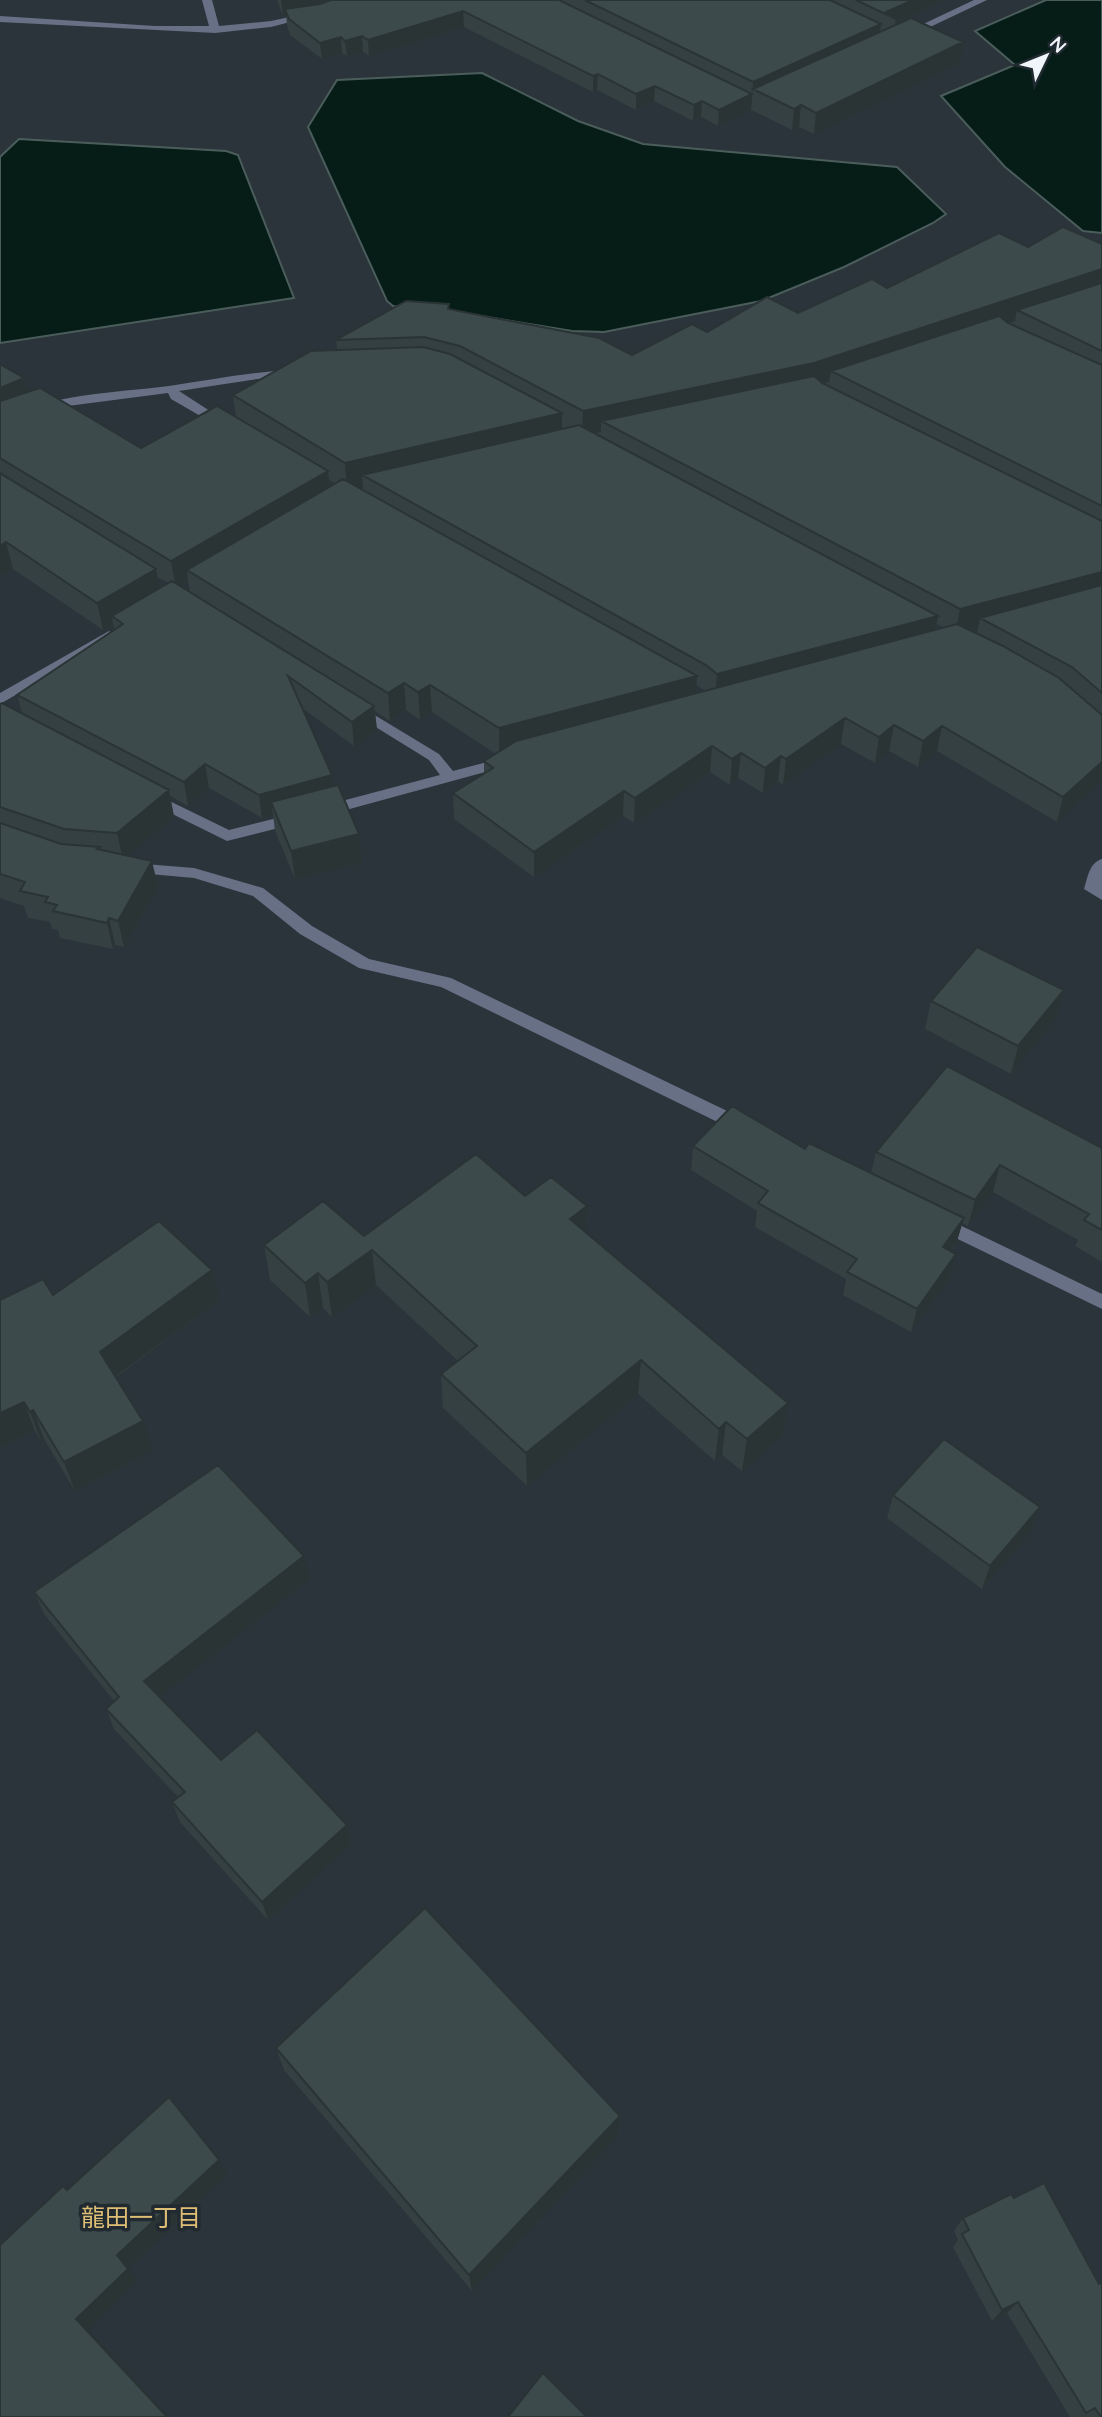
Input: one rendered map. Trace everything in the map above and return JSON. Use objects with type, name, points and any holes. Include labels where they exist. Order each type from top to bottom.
[{"type":"street","points":[[207,0],[215,30]]},
{"type":"street","points":[[893,40],[982,0]]},
{"type":"street","points":[[0,19],[215,30],[281,23],[321,12]]},
{"type":"street","points":[[0,424],[19,413],[42,407],[257,375],[308,373]]},
{"type":"street","points":[[172,388],[175,396],[231,430]]},
{"type":"street","points":[[0,698],[116,631]]},
{"type":"street","points":[[339,699],[434,757],[450,778]]},
{"type":"street","points":[[141,792],[227,836],[515,760]]},
{"type":"street","points":[[1102,864],[1092,889],[1102,895]]},
{"type":"street","points":[[110,866],[194,873],[258,892],[306,930],[365,964],[444,982],[762,1136]]},
{"type":"street","points":[[920,1213],[1102,1302]]},
{"type":"shaded area","points":[[1046,0],[1102,0],[1102,233],[1083,231],[1005,167],[941,96],[1015,65],[975,31]]},
{"type":"shaded area","points":[[482,73],[578,121],[643,144],[897,167],[946,214],[844,267],[761,301],[604,332],[572,331],[445,310],[393,306],[387,301],[308,127],[337,80]]},
{"type":"shaded area","points":[[19,139],[226,151],[238,155],[294,298],[0,343],[0,157]]},
{"type":"building","points":[[331,0],[559,0],[752,94],[719,110],[702,101],[694,105],[655,86],[636,94],[598,74],[593,76],[463,11],[368,40],[362,36],[345,41],[341,37],[320,43],[289,19],[285,9]]},
{"type":"building","points":[[585,0],[830,0],[881,24],[753,82]]},
{"type":"building","points":[[856,0],[913,0],[886,12],[896,19]]},
{"type":"building","points":[[911,18],[963,42],[816,113],[801,105],[794,109],[753,89]]},
{"type":"building","points":[[1063,227],[1102,244],[1102,269],[814,363],[583,411],[460,346],[424,337],[336,340],[406,301],[449,304],[448,309],[599,338],[632,355],[692,324],[707,332],[767,297],[798,313],[872,279],[887,288],[999,233],[1028,247]]},
{"type":"building","points":[[1102,283],[1102,351],[1017,310]]},
{"type":"building","points":[[999,316],[1008,323],[1102,365],[1102,506],[831,371]]},
{"type":"building","points":[[423,347],[450,354],[562,413],[345,463],[233,395],[311,351]]},
{"type":"building","points":[[0,364],[24,378],[0,388]]},
{"type":"building","points":[[814,376],[822,383],[1102,521],[1102,572],[960,609],[601,421]]},
{"type":"building","points":[[40,388],[141,448],[217,406],[328,471],[171,561],[0,458],[0,401]]},
{"type":"building","points":[[579,425],[938,616],[717,674],[706,665],[362,475]]},
{"type":"building","points":[[0,473],[156,569],[97,603],[6,542],[0,546]]},
{"type":"building","points":[[343,479],[697,676],[499,728],[430,685],[418,692],[404,683],[388,693],[187,570]]},
{"type":"building","points":[[172,581],[374,706],[352,722],[288,676],[332,775],[259,795],[205,764],[184,782],[17,695],[123,624],[112,616]]},
{"type":"building","points":[[1102,585],[1102,693],[1072,667],[980,618]]},
{"type":"building","points":[[957,624],[1059,678],[1102,715],[1102,762],[1063,797],[942,726],[923,741],[894,725],[879,737],[845,718],[786,759],[781,756],[765,768],[741,753],[732,759],[712,746],[635,798],[624,791],[534,852],[453,793],[493,768],[484,761],[516,741]]},
{"type":"building","points":[[2,703],[169,790],[117,833],[64,829],[0,807]]},
{"type":"building","points":[[338,785],[359,834],[291,851],[271,802]]},
{"type":"building","points":[[0,823],[61,844],[100,847],[97,849],[152,861],[118,921],[109,918],[107,923],[53,911],[57,905],[45,902],[48,897],[20,891],[25,882],[0,874]]},
{"type":"building","points":[[977,947],[1064,990],[1018,1046],[931,1001]]},
{"type":"building","points":[[947,1066],[1102,1148],[1102,1230],[1084,1220],[1089,1214],[1000,1165],[975,1200],[876,1152]]},
{"type":"building","points":[[732,1106],[805,1149],[809,1143],[964,1218],[943,1247],[956,1254],[917,1309],[847,1272],[857,1259],[758,1203],[768,1191],[693,1146]]},
{"type":"building","points":[[476,1154],[525,1196],[551,1177],[587,1206],[570,1219],[788,1403],[747,1439],[726,1422],[719,1429],[641,1360],[526,1453],[441,1374],[477,1346],[372,1250],[327,1282],[318,1273],[305,1283],[264,1245],[323,1201],[364,1236]]},
{"type":"building","points":[[159,1221],[212,1270],[100,1352],[143,1421],[64,1462],[33,1410],[30,1412],[24,1402],[0,1413],[0,1300],[43,1279],[53,1295]]},
{"type":"building","points":[[944,1439],[1040,1507],[990,1566],[893,1495]]},
{"type":"building","points":[[218,1465],[304,1556],[144,1681],[221,1760],[257,1730],[347,1825],[262,1902],[172,1802],[185,1792],[106,1709],[119,1697],[34,1592]]},
{"type":"building","points":[[425,1908],[620,2116],[469,2275],[276,2048]]},
{"type":"building","points":[[169,2097],[219,2160],[117,2255],[128,2269],[76,2319],[167,2417],[0,2417],[0,2245],[63,2186],[67,2190]]},
{"type":"building","points":[[1044,2183],[1099,2284],[1102,2282],[1102,2417],[1095,2408],[1086,2413],[1018,2302],[1002,2310],[962,2234],[969,2230],[963,2218],[1011,2194],[1014,2198]]},
{"type":"building","points":[[543,2373],[587,2417],[508,2417]]},
{"type":"district","name":"龍田一丁目","points":[[141,2217]]}]
